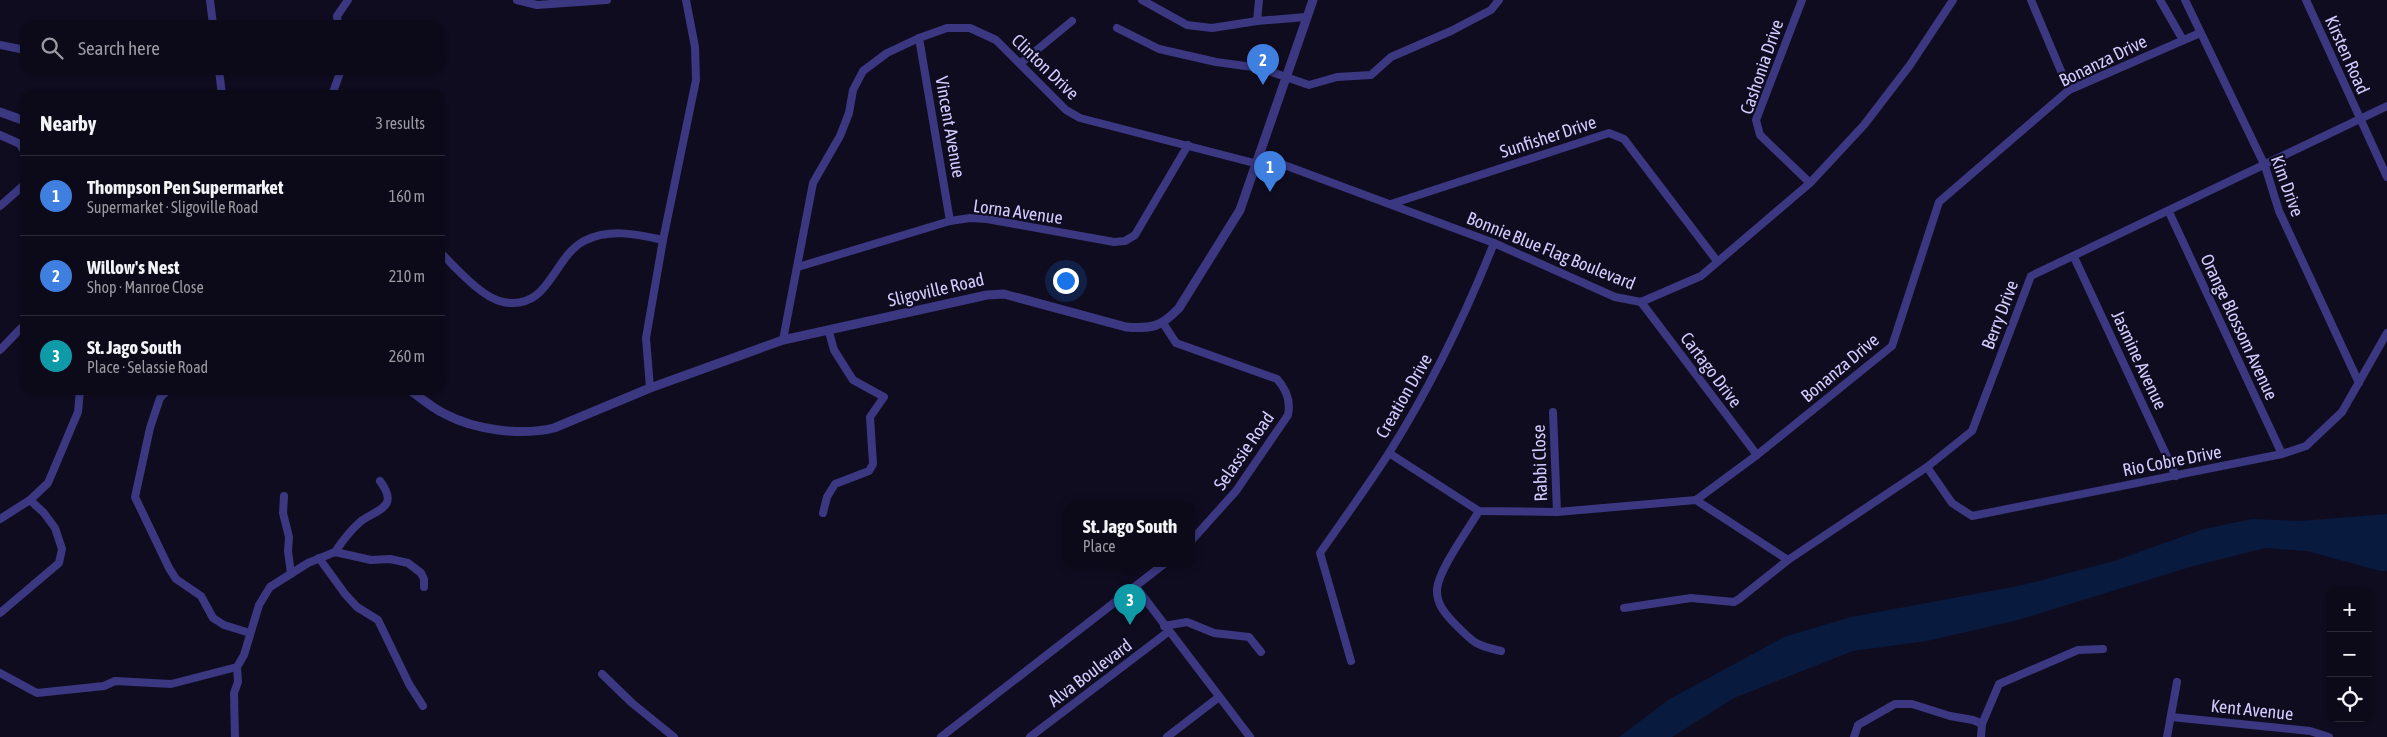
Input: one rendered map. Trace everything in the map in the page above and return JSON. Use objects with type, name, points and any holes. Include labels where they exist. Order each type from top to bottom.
[{"type":"street","points":[[210,0],[212,20]]},
{"type":"street","points":[[337,20],[337,16],[348,0]]},
{"type":"street","points":[[518,0],[537,5],[607,0]]},
{"type":"street","points":[[650,388],[646,338],[663,240],[696,80],[695,47],[686,0]]},
{"type":"street","points":[[1142,0],[1187,25],[1212,28],[1257,21],[1306,17]]},
{"type":"street","points":[[1257,21],[1259,0]]},
{"type":"street","points":[[1163,323],[1179,308],[1223,241],[1240,210],[1259,160],[1312,0]]},
{"type":"street","points":[[1117,28],[1159,49],[1216,62],[1260,68],[1309,85],[1337,77],[1371,75],[1391,57],[1451,31],[1491,10],[1499,0]]},
{"type":"street","name":"Cashonia Drive","points":[[1802,0],[1756,120],[1760,135],[1810,183]]},
{"type":"street","name":"Bonnie Blue Flag Boulevard","points":[[1259,160],[1391,204],[1494,243],[1615,296],[1641,302],[1701,276],[1810,183],[1864,124],[1910,65],[1953,0]]},
{"type":"street","points":[[2031,0],[2069,90]]},
{"type":"street","points":[[2160,0],[2183,40]]},
{"type":"street","name":"Kim Drive","points":[[2185,0],[2265,166],[2279,211],[2359,383]]},
{"type":"street","name":"Kirsten Road","points":[[2306,0],[2387,177]]},
{"type":"street","points":[[1021,63],[1072,21]]},
{"type":"street","name":"Clinton Drive","points":[[784,340],[812,183],[840,136],[849,114],[853,90],[863,71],[887,53],[919,38],[947,28],[970,28],[996,40],[1066,110],[1080,118],[1188,145],[1259,160]]},
{"type":"street","name":"Bonanza Drive","points":[[1696,500],[1757,455],[1892,346],[1939,202],[2069,90],[2200,32]]},
{"type":"street","name":"Vincent Avenue","points":[[919,38],[950,221]]},
{"type":"street","points":[[0,46],[20,49]]},
{"type":"street","points":[[219,75],[221,90]]},
{"type":"street","points":[[334,90],[339,75]]},
{"type":"street","name":"Berry Drive","points":[[1624,608],[1691,598],[1734,602],[1788,560],[1926,466],[1972,431],[2031,276],[2169,212],[2387,106]]},
{"type":"street","points":[[0,112],[20,119]]},
{"type":"street","name":"Sunfisher Drive","points":[[1391,204],[1609,133],[1616,134],[1624,139],[1717,262]]},
{"type":"street","points":[[0,135],[20,144]]},
{"type":"street","name":"Lorna Avenue","points":[[798,267],[950,221],[970,218],[987,219],[1114,242],[1125,241],[1135,236],[1188,145]]},
{"type":"street","points":[[0,206],[20,188]]},
{"type":"street","name":"Orange Blossom Avenue","points":[[2169,212],[2282,454]]},
{"type":"street","points":[[445,257],[473,285],[502,302],[518,302],[532,299],[545,288],[566,257],[583,241],[607,234],[631,233],[663,240]]},
{"type":"street","name":"Creation Drive","points":[[1351,661],[1320,553],[1389,454],[1428,387],[1463,320],[1494,243]]},
{"type":"street","name":"Jasmine Avenue","points":[[2074,257],[2176,476]]},
{"type":"street","name":"Sligoville Road","points":[[417,395],[445,415],[466,422],[532,431],[554,428],[650,388],[784,340],[829,332],[996,293],[1126,327],[1146,329],[1163,323]]},
{"type":"street","name":"Cartago Drive","points":[[1641,302],[1757,455]]},
{"type":"street","name":"Selassie Road","points":[[1163,323],[1176,343],[1264,373],[1277,380],[1283,386],[1289,402],[1288,415],[1236,490],[1195,536]]},
{"type":"street","points":[[0,350],[20,329]]},
{"type":"street","points":[[823,513],[827,497],[835,484],[869,471],[873,464],[870,417],[884,397],[853,380],[834,350],[829,332]]},
{"type":"street","name":"Rio Cobre Drive","points":[[1926,466],[1952,503],[1972,516],[2282,454],[2306,446],[2342,412],[2387,333]]},
{"type":"street","points":[[0,519],[30,500],[48,483],[78,412],[80,395]]},
{"type":"street","points":[[163,395],[160,398],[150,428],[135,497],[168,568],[176,579],[201,596],[212,618],[224,625],[250,633]]},
{"type":"street","name":"Rabbi Close","points":[[1553,412],[1557,512]]},
{"type":"street","points":[[1389,454],[1479,511],[1557,512],[1696,500],[1788,560]]},
{"type":"street","points":[[236,737],[234,693],[238,682],[237,667],[244,655],[264,595],[270,587],[291,574],[319,558],[335,552],[357,524],[373,516],[388,502],[388,495],[380,481]]},
{"type":"street","points":[[284,496],[283,513],[289,537],[288,552],[291,574]]},
{"type":"street","points":[[0,613],[59,563],[62,549],[55,528],[44,513],[30,500]]},
{"type":"street","points":[[1479,511],[1441,575],[1437,590],[1439,602],[1445,614],[1476,645],[1501,651]]},
{"type":"street","points":[[335,552],[371,560],[390,560],[408,564],[420,573],[424,579],[424,587]]},
{"type":"street","points":[[319,558],[345,594],[357,606],[378,620],[409,684],[423,706]]},
{"type":"street","points":[[941,737],[1160,567]]},
{"type":"street","points":[[1136,587],[1166,629],[1250,737]]},
{"type":"street","points":[[1166,629],[1187,622],[1214,633],[1249,637],[1261,652]]},
{"type":"street","name":"Alva Boulevard","points":[[1030,737],[1166,629]]},
{"type":"street","points":[[1982,737],[1982,724],[1999,684],[2078,650],[2103,648]]},
{"type":"street","points":[[0,673],[37,693],[104,686],[115,681],[171,684],[237,667]]},
{"type":"street","points":[[602,674],[632,703],[674,737]]},
{"type":"street","points":[[2167,737],[2177,682]]},
{"type":"street","points":[[1166,737],[1219,698]]},
{"type":"street","points":[[1854,737],[1858,725],[1895,704],[1912,704],[1982,724]]},
{"type":"street","name":"Kent Avenue","points":[[2171,717],[2310,731],[2329,737]]},
{"type":"water","points":[[2387,514],[2387,571],[2380,571],[2307,551],[2265,548],[2190,567],[2018,620],[1927,641],[1853,651],[1734,698],[1672,737],[1619,737],[1668,700],[1784,637],[1851,617],[2023,585],[2114,561],[2204,529],[2252,519],[2300,521]]},
{"type":"place","name":"Willow's Nest","points":[[1263,85]]},
{"type":"place","name":"Thompson Pen Supermarket","points":[[1270,192]]},
{"type":"place","name":"St. Jago South","points":[[1130,625]]}]
